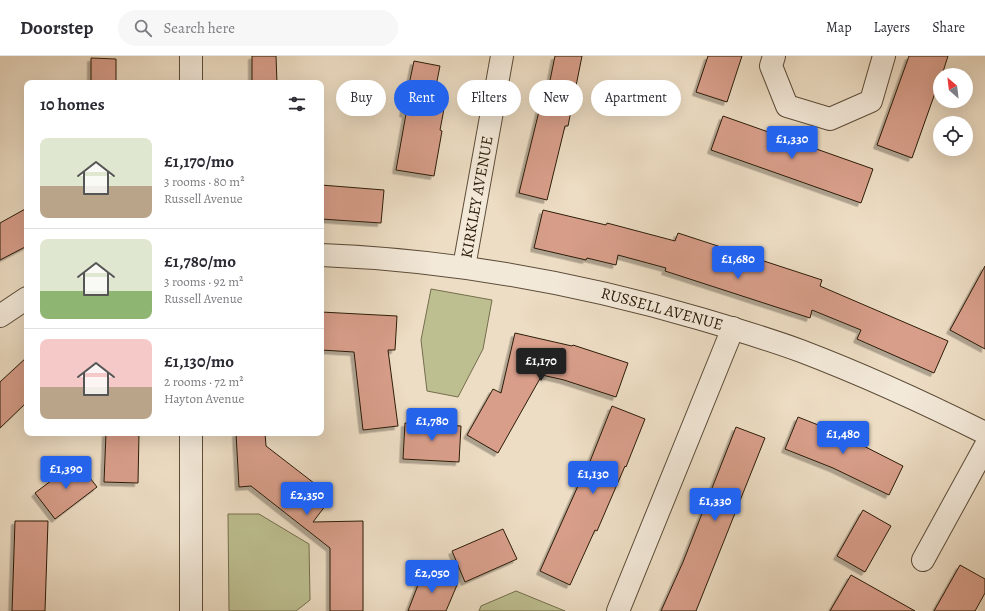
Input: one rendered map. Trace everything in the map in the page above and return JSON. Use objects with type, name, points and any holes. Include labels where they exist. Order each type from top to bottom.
[{"type":"street","points":[[191,56],[191,80]]},
{"type":"street","name":"KIRKLEY AVENUE","points":[[464,268],[502,56]]},
{"type":"street","points":[[774,56],[771,66],[787,106],[830,119],[871,101],[884,56]]},
{"type":"street","name":"RUSSELL AVENUE","points":[[324,255],[400,260],[464,268],[599,292],[666,309],[733,328],[864,376],[928,404],[985,433]]},
{"type":"street","points":[[0,316],[24,300]]},
{"type":"street","points":[[618,611],[733,328]]},
{"type":"street","points":[[191,436],[191,611]]},
{"type":"street","points":[[923,560],[985,447]]},
{"type":"green space","points":[[431,289],[492,300],[483,349],[458,397],[427,391],[421,340]]},
{"type":"green space","points":[[228,514],[259,514],[309,544],[310,600],[296,611],[229,611]]},
{"type":"green space","points":[[516,591],[565,611],[479,611],[481,606]]},
{"type":"building","points":[[252,56],[276,56],[277,80],[252,80]]},
{"type":"building","points":[[555,56],[582,56],[577,80],[550,80]]},
{"type":"building","points":[[708,56],[742,56],[727,102],[696,92]]},
{"type":"building","points":[[909,56],[948,56],[944,68],[933,68],[933,99],[912,158],[877,145]]},
{"type":"building","points":[[91,58],[116,59],[116,80],[91,80]]},
{"type":"building","points":[[414,61],[440,66],[437,80],[410,80]]},
{"type":"building","points":[[406,116],[443,116],[440,130],[442,131],[434,176],[396,170]]},
{"type":"building","points":[[538,116],[570,116],[568,126],[565,126],[547,200],[519,193]]},
{"type":"building","points":[[723,116],[873,169],[861,203],[711,150]]},
{"type":"building","points":[[324,185],[384,190],[381,223],[324,219]]},
{"type":"building","points":[[24,210],[24,248],[0,260],[0,223]]},
{"type":"building","points":[[543,210],[606,225],[607,223],[675,241],[678,233],[822,280],[820,286],[948,341],[934,373],[857,339],[861,330],[812,310],[810,318],[665,271],[666,268],[618,255],[616,265],[534,248]]},
{"type":"building","points":[[985,266],[985,349],[950,330]]},
{"type":"building","points":[[324,312],[397,316],[395,350],[388,350],[398,426],[363,430],[354,352],[324,350]]},
{"type":"building","points":[[515,333],[573,345],[628,363],[616,397],[564,380],[542,375],[498,453],[467,435],[493,389],[501,393]]},
{"type":"building","points":[[24,360],[24,405],[0,428],[0,382]]},
{"type":"building","points":[[612,406],[645,419],[626,467],[625,466],[597,531],[595,530],[570,585],[540,571],[586,468],[587,469]]},
{"type":"building","points":[[798,417],[846,436],[903,466],[889,495],[833,468],[785,449]]},
{"type":"building","points":[[405,423],[461,426],[459,462],[403,459]]},
{"type":"building","points":[[736,427],[765,438],[696,611],[661,611],[683,562]]},
{"type":"building","points":[[106,436],[139,436],[138,483],[104,482]]},
{"type":"building","points":[[236,436],[265,436],[266,446],[332,497],[313,522],[363,521],[363,611],[330,611],[330,548],[251,486],[239,487]]},
{"type":"building","points":[[77,461],[97,487],[55,519],[35,493]]},
{"type":"building","points":[[863,510],[891,526],[865,572],[837,556]]},
{"type":"building","points":[[15,521],[48,521],[45,611],[12,611]]},
{"type":"building","points":[[503,529],[517,559],[465,582],[452,551]]},
{"type":"building","points":[[960,565],[985,579],[985,593],[975,611],[934,611]]},
{"type":"building","points":[[423,572],[457,585],[446,611],[408,611]]},
{"type":"building","points":[[851,575],[915,611],[830,611]]}]
